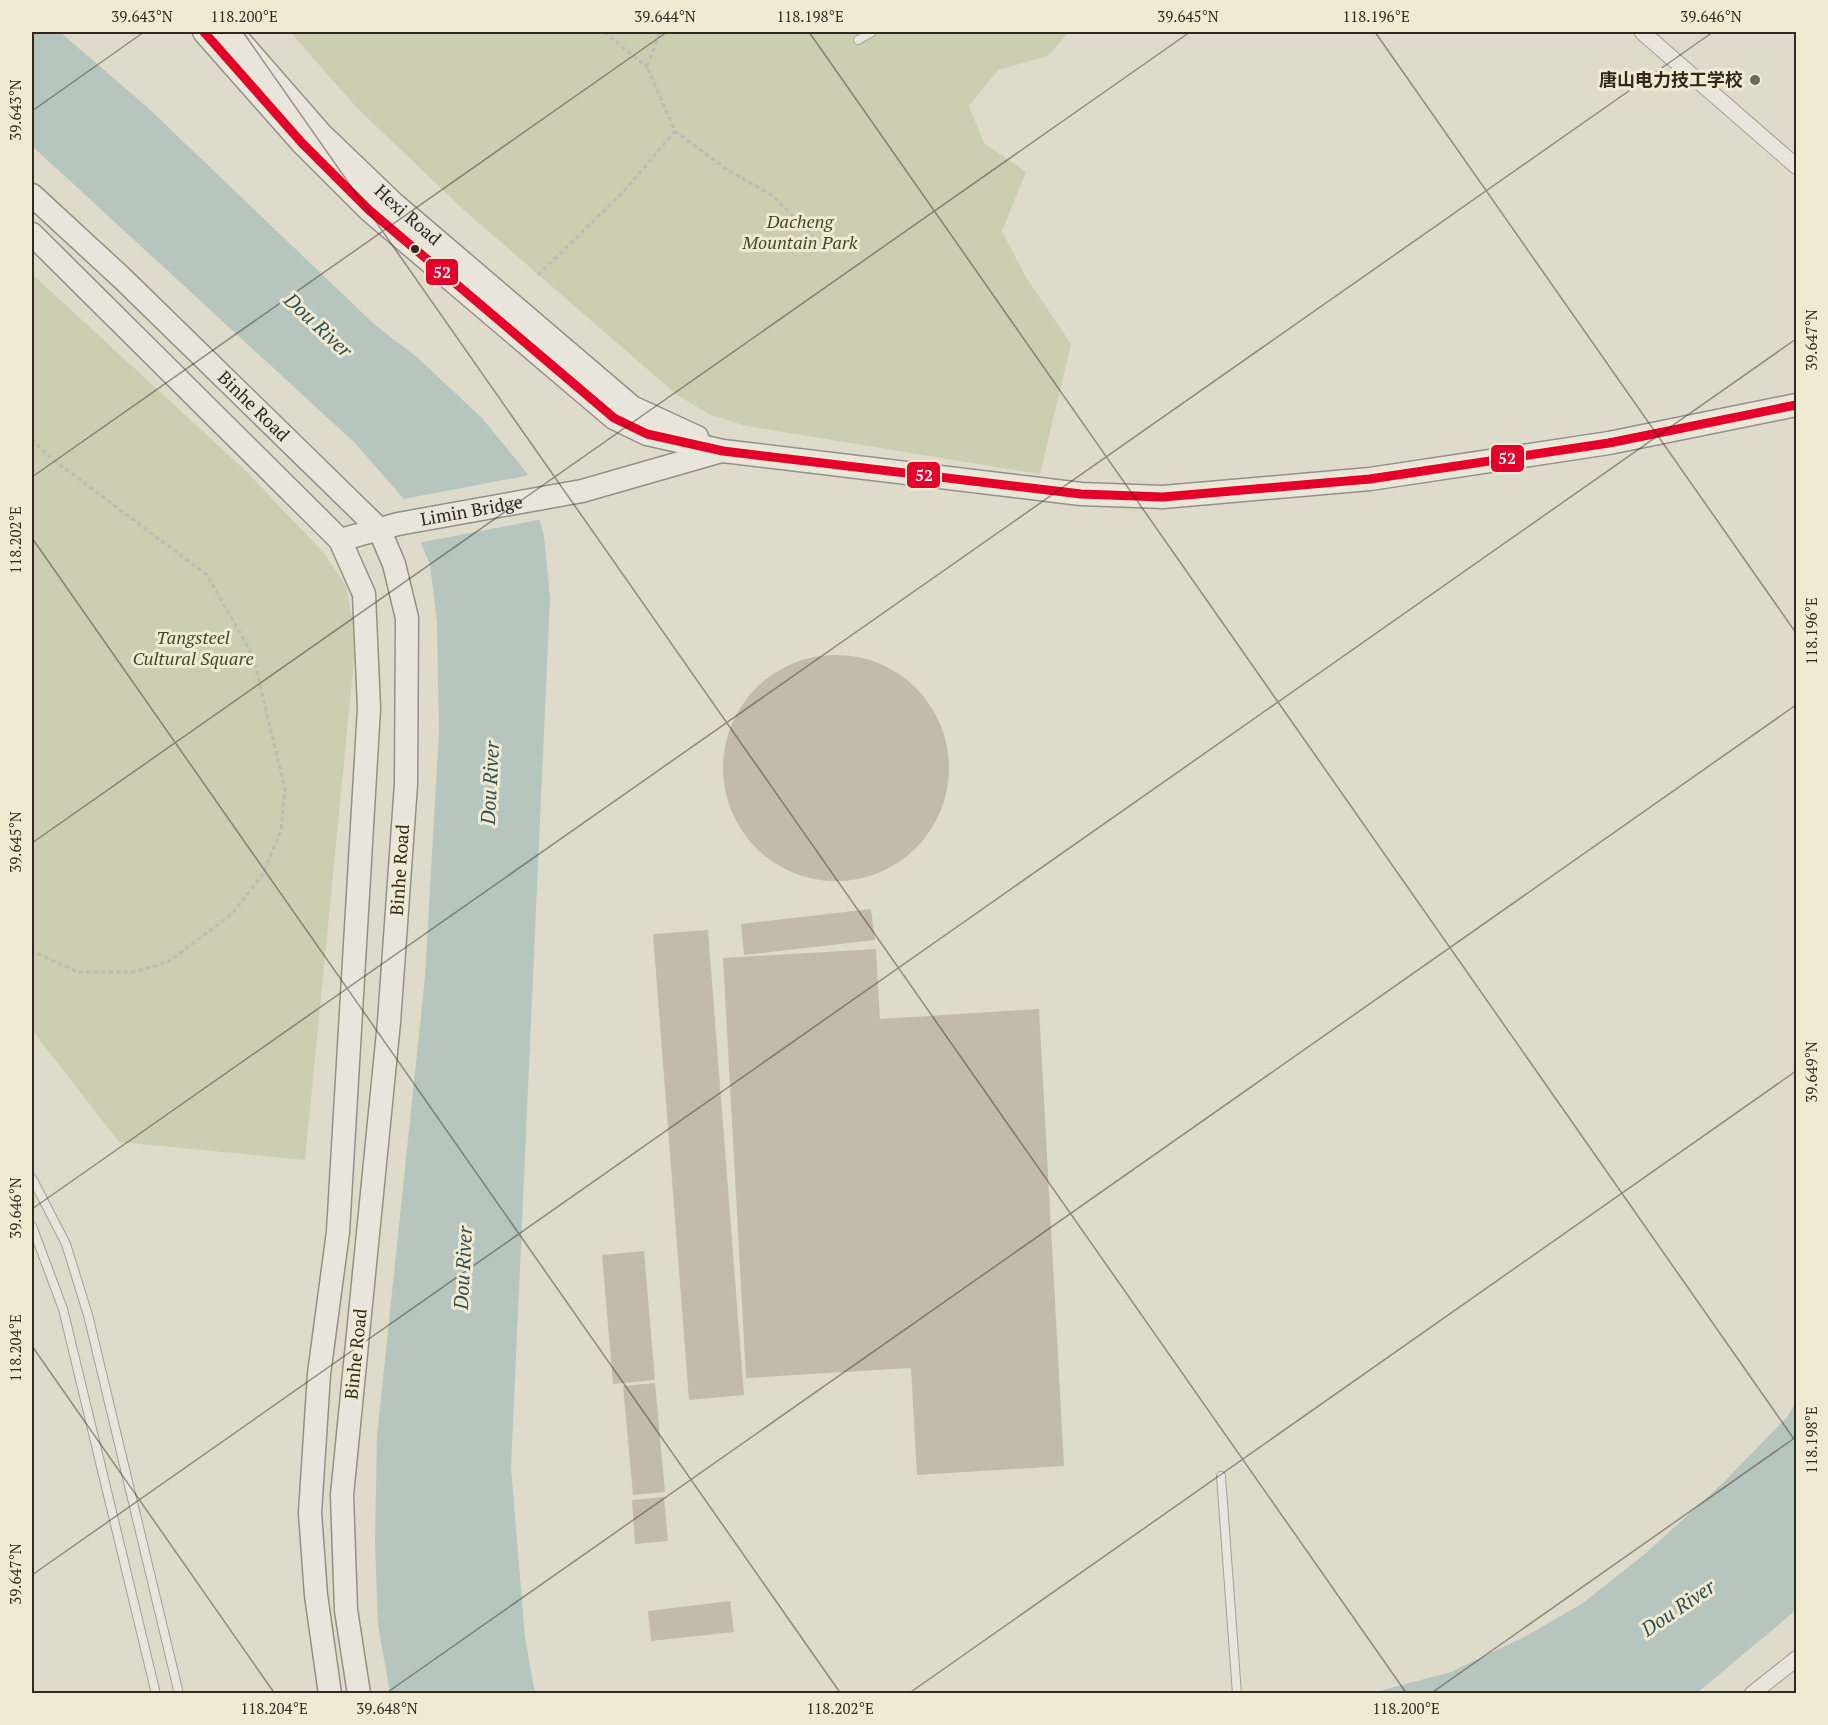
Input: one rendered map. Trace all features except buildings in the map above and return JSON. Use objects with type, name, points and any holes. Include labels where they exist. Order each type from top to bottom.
[{"type":"main road","name":"Hexi Road","points":[[204,32],[302,143],[369,210],[614,418],[647,434],[723,451],[1081,494],[1163,497],[1382,477],[1609,443],[1797,405]]},
{"type":"main road","name":"Hexi Road","points":[[232,32],[321,134],[393,203],[632,407],[670,423],[723,451]]},
{"type":"main road","name":"Binhe Road","points":[[32,195],[388,526],[394,564],[407,618],[406,784],[389,1022],[342,1495],[346,1610],[359,1694]]},
{"type":"main road","name":"Binhe Road","points":[[32,234],[340,540],[364,594],[369,708],[338,1232],[319,1374],[310,1513],[316,1595],[330,1694]]},
{"type":"main road","name":"Limin Bridge","points":[[340,540],[388,526],[582,491],[723,451]]},
{"type":"street","points":[[1642,32],[1797,166]]},
{"type":"street","points":[[1752,1694],[1797,1659]]},
{"type":"lane","points":[[858,40],[872,32]]},
{"type":"lane","points":[[32,1178],[66,1244],[88,1315],[179,1694]]},
{"type":"lane","points":[[32,1226],[63,1309],[156,1694]]},
{"type":"lane","points":[[1221,1476],[1237,1694]]},
{"type":"path","points":[[604,32],[647,67],[675,131],[726,169],[773,196],[813,236]]},
{"type":"path","points":[[647,67],[660,32]]},
{"type":"path","points":[[538,275],[626,189],[675,131]]},
{"type":"path","points":[[32,439],[47,454],[207,575],[253,656],[285,789],[281,830],[263,874],[232,914],[168,962],[133,972],[78,972],[32,951]]},
{"type":"green space","name":"Dacheng Mountain Park","points":[[290,32],[1069,32],[1048,56],[998,70],[969,106],[984,143],[1026,172],[1002,231],[1024,274],[1071,344],[1040,474],[746,426],[709,414],[677,395],[465,211],[358,109]]},
{"type":"green space","name":"Tangsteel Cultural Square","points":[[32,274],[246,471],[324,553],[346,586],[356,640],[305,1160],[119,1142],[32,1030]]},
{"type":"water","name":"Dou River","points":[[32,32],[60,32],[147,107],[375,325],[418,358],[482,418],[527,473],[544,536],[550,597],[511,1468],[525,1638],[535,1693],[390,1693],[378,1625],[375,1542],[377,1436],[425,977],[439,731],[437,622],[430,565],[403,498],[355,443],[32,146]]},
{"type":"water","name":"Dou River","points":[[1796,1402],[1796,1610],[1697,1693],[1372,1693],[1451,1672],[1526,1636],[1583,1603],[1646,1553],[1723,1483],[1788,1416]]},
{"type":"pier","points":[[530,475],[543,519],[418,543],[407,516],[404,499]]},
{"type":"transit line","name":"52","points":[[204,32],[302,143],[369,210],[614,418],[647,434],[723,451],[1081,494],[1163,497],[1370,479],[1609,443],[1796,405]]},
{"type":"place","name":"唐山电力技工学校","points":[[1755,80]]}]
